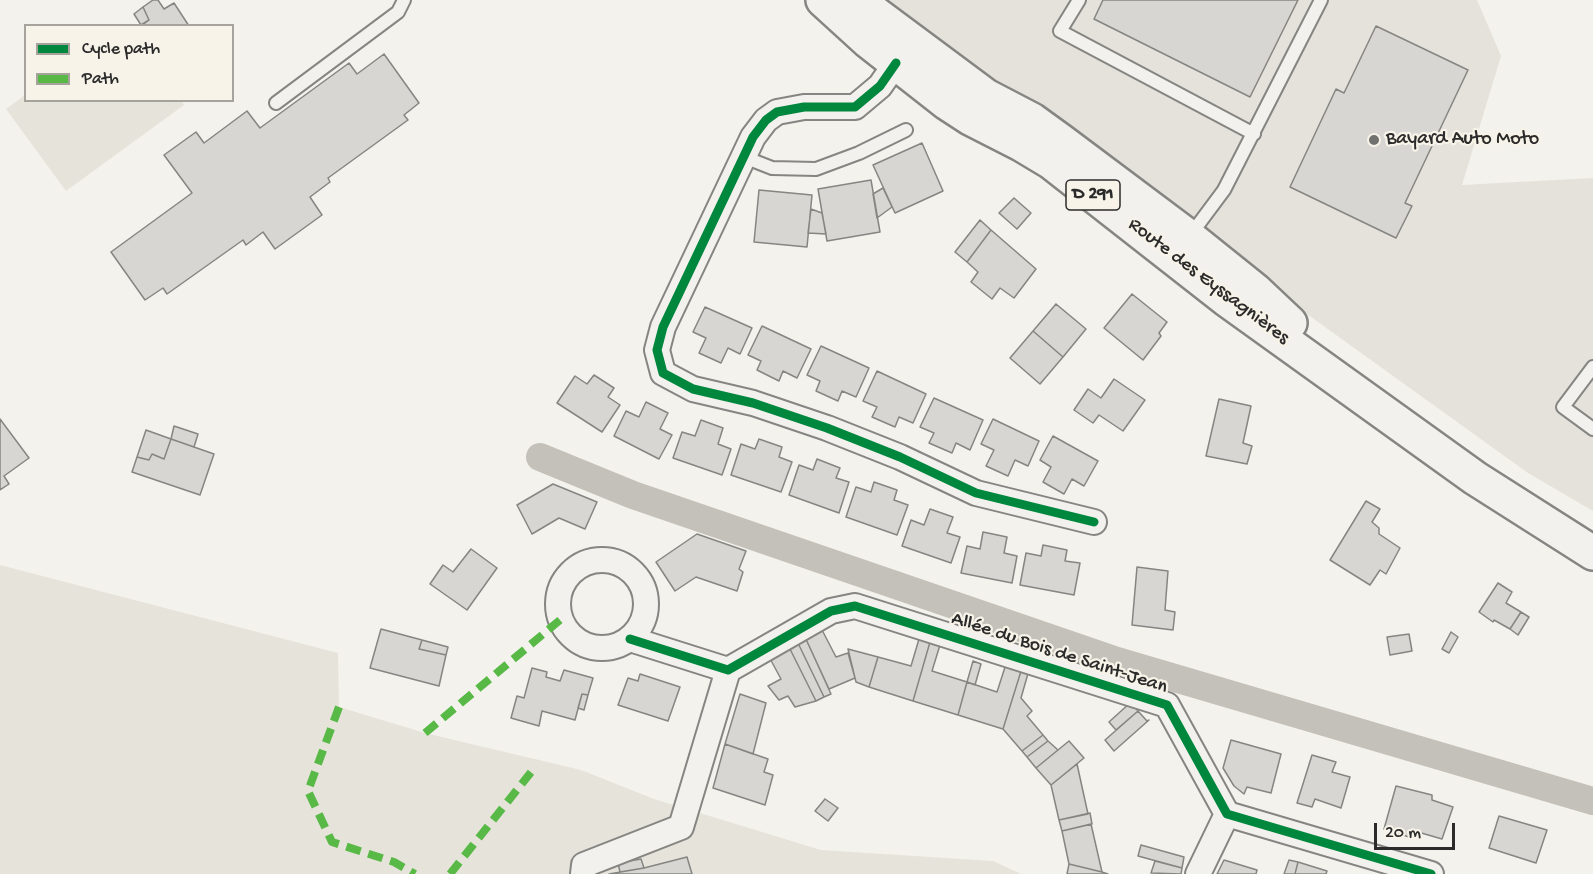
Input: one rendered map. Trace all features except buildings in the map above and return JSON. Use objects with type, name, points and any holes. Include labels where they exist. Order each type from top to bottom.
[{"type":"main road","name":"Route des Eyssagnières","points":[[823,0],[868,41],[970,118],[1051,162],[1186,251]]},
{"type":"main road","name":"Route des Eyssagnières","points":[[857,0],[986,96],[1032,120],[1186,251],[1226,298],[1474,478],[1593,552]]},
{"type":"street","points":[[896,63],[880,86],[855,107],[804,107],[777,112],[766,120],[753,137],[663,327],[657,350],[663,373],[693,389],[753,403],[858,440],[976,493],[1094,522]]},
{"type":"street","name":"Allée du Bois de Saint-Jean","points":[[728,670],[831,611],[855,606],[1167,705],[1227,814]]},
{"type":"street","points":[[584,874],[584,865],[681,827],[728,670],[630,639]]},
{"type":"street","points":[[1198,874],[1227,814],[1431,874]]},
{"type":"lane","points":[[276,103],[398,12],[405,0]]},
{"type":"lane","points":[[1079,0],[1060,31],[1254,134]]},
{"type":"lane","points":[[1186,251],[1224,190],[1321,0]]},
{"type":"lane","points":[[744,157],[772,168],[816,168],[859,153],[906,130]]},
{"type":"lane","points":[[1593,367],[1563,407],[1593,429]]},
{"type":"shaded area","points":[[886,0],[1477,0],[1501,56],[1462,185],[1593,178],[1593,511],[1528,473],[1236,263],[946,48]]},
{"type":"shaded area","points":[[24,96],[24,102],[182,102],[184,105],[66,191],[6,109]]},
{"type":"shaded area","points":[[0,565],[338,653],[339,707],[425,733],[581,770],[654,799],[821,850],[993,861],[1021,874],[0,874]]},
{"type":"waterway","points":[[540,457],[633,495],[1117,661],[1593,801]]},
{"type":"marked path","points":[[425,733],[560,620]]},
{"type":"marked path","points":[[339,707],[308,791],[332,842],[394,862],[415,874]]},
{"type":"marked path","points":[[450,874],[536,766]]},
{"type":"cycle path","points":[[896,63],[880,86],[855,107],[804,107],[777,112],[766,120],[753,137],[663,327],[657,350],[663,373],[693,389],[753,403],[827,428],[900,457],[976,493],[1094,522]]},
{"type":"cycle path","points":[[630,639],[728,670],[831,611],[855,606],[1167,705],[1227,814],[1431,874]]},
{"type":"place","name":"Bayard Auto Moto","points":[[1374,140]]}]
